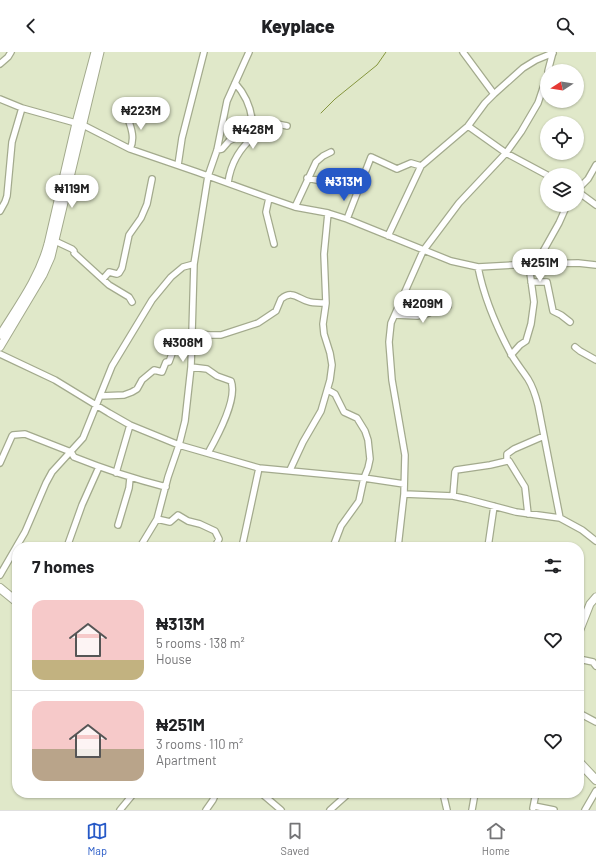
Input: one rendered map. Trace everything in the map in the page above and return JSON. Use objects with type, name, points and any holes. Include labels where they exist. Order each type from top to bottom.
[{"type":"highway","points":[[0,588],[12,598]]},
{"type":"highway","points":[[0,595],[12,604]]},
{"type":"highway","points":[[584,767],[596,780]]},
{"type":"main road","points":[[0,347],[43,275],[51,257],[95,52]]},
{"type":"main road","points":[[0,335],[24,297],[42,264],[100,52]]},
{"type":"main road","points":[[584,618],[590,604],[596,597]]},
{"type":"street","points":[[0,64],[11,52]]},
{"type":"street","points":[[178,165],[182,138],[204,52]]},
{"type":"street","points":[[143,542],[157,519],[185,421],[191,367],[194,264],[208,176],[217,150],[227,101],[249,52]]},
{"type":"street","points":[[463,52],[494,94]]},
{"type":"street","points":[[388,236],[421,166],[468,126],[484,103],[523,68],[553,52]]},
{"type":"street","points":[[550,64],[553,52]]},
{"type":"street","points":[[236,83],[243,92],[251,108],[252,138]]},
{"type":"street","points":[[399,542],[404,494],[405,456],[394,397],[389,332],[422,251],[459,204],[506,152],[530,119],[540,97]]},
{"type":"street","points":[[0,99],[22,108],[80,124],[130,149],[295,207],[328,213],[347,219],[422,251],[451,261],[478,267],[578,263],[596,265]]},
{"type":"street","points":[[0,211],[7,196],[12,142],[22,108]]},
{"type":"street","points":[[126,113],[133,135],[133,143],[130,149]]},
{"type":"street","points":[[217,150],[222,149],[229,141],[238,136],[244,126],[251,121],[269,125],[274,124],[287,126]]},
{"type":"street","points":[[228,183],[230,170],[234,161],[252,138],[269,125]]},
{"type":"street","points":[[468,126],[506,152],[540,171]]},
{"type":"street","points":[[295,207],[307,178],[316,162],[331,152]]},
{"type":"street","points":[[347,219],[371,157],[397,169],[413,163],[421,166]]},
{"type":"street","points":[[584,183],[596,165]]},
{"type":"street","points":[[307,178],[358,190]]},
{"type":"street","points":[[103,279],[109,272],[117,274],[121,270],[128,239],[144,213],[152,179]]},
{"type":"street","points":[[584,196],[596,205]]},
{"type":"street","points":[[270,198],[266,212],[274,244]]},
{"type":"street","points":[[511,355],[526,341],[531,324],[534,302],[530,268],[541,255],[565,212]]},
{"type":"street","points":[[290,470],[303,442],[321,411],[328,390],[332,365],[323,324],[326,303],[324,254],[328,213]]},
{"type":"street","points":[[55,241],[72,249],[74,253],[109,285],[129,297],[132,302]]},
{"type":"street","points":[[20,542],[26,532],[52,472],[84,438],[112,366],[152,300],[171,277],[183,267],[194,264]]},
{"type":"street","points":[[478,267],[489,308],[511,355],[529,380],[534,390],[560,518]]},
{"type":"street","points":[[531,282],[548,282],[553,311],[570,322]]},
{"type":"street","points":[[100,396],[124,395],[136,389],[154,370],[162,372],[166,362],[169,362],[178,337],[192,333],[210,336],[221,335],[258,323],[276,311],[281,299],[288,296],[294,295],[309,302],[326,303]]},
{"type":"street","points":[[395,315],[417,316],[448,306]]},
{"type":"street","points":[[575,347],[596,360]]},
{"type":"street","points":[[0,354],[55,380],[130,425],[179,445],[259,468],[364,478],[404,484]]},
{"type":"street","points":[[191,367],[207,369],[217,376],[231,381],[233,385],[233,392],[223,426],[208,453]]},
{"type":"street","points":[[328,390],[335,394],[344,412],[351,414],[360,422],[367,435],[370,459],[359,502],[341,526],[335,542]]},
{"type":"street","points":[[116,473],[130,425]]},
{"type":"street","points":[[0,463],[12,436],[21,433],[71,452],[74,457],[116,473],[166,487]]},
{"type":"street","points":[[507,461],[507,454],[514,448],[544,436]]},
{"type":"street","points":[[454,496],[456,470],[507,461]]},
{"type":"street","points":[[507,461],[509,461],[525,487],[528,514]]},
{"type":"street","points":[[69,542],[82,505],[100,467]]},
{"type":"street","points":[[243,542],[259,468]]},
{"type":"street","points":[[118,525],[129,488],[130,478]]},
{"type":"street","points":[[404,494],[454,496],[516,512],[560,518],[582,530],[596,541]]},
{"type":"street","points":[[489,542],[494,506]]},
{"type":"street","points":[[157,519],[170,522],[178,516],[188,521],[200,524],[215,531],[219,539],[218,542]]},
{"type":"street","points":[[0,575],[12,555]]},
{"type":"street","points":[[584,660],[593,662],[596,665]]},
{"type":"street","points":[[584,716],[596,722]]},
{"type":"street","points":[[585,810],[596,791]]},
{"type":"street","points":[[121,810],[130,798]]},
{"type":"street","points":[[206,810],[214,798]]},
{"type":"street","points":[[267,798],[281,810]]},
{"type":"street","points":[[330,810],[343,798]]},
{"type":"street","points":[[444,798],[447,810]]},
{"type":"street","points":[[472,810],[474,798]]},
{"type":"street","points":[[535,798],[534,808],[554,810]]},
{"type":"waterway","points":[[321,113],[335,99],[377,65],[386,52]]}]
